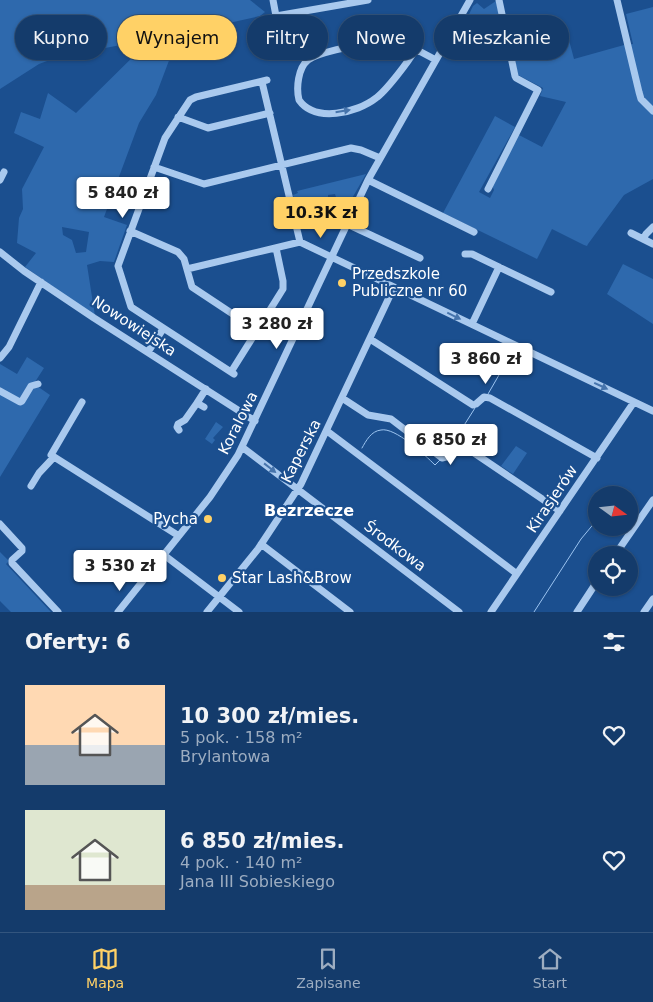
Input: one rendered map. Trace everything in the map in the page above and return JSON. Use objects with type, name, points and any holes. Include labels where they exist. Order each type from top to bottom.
[{"type":"street","points":[[273,0],[276,16],[368,0]]},
{"type":"street","name":"Koralowa","points":[[462,15],[470,0]]},
{"type":"street","points":[[488,189],[538,90],[515,76],[499,0]]},
{"type":"street","points":[[617,0],[641,99],[653,111]]},
{"type":"street","points":[[338,50],[312,57],[306,62],[300,72],[299,100],[308,108],[320,113],[344,111],[366,105],[384,91],[407,60]]},
{"type":"street","name":"Koralowa","points":[[118,612],[214,491],[242,447],[368,180],[436,60]]},
{"type":"street","points":[[276,248],[283,287],[281,294],[232,373],[129,305],[118,263],[165,138],[190,100],[265,81],[270,113],[300,242]]},
{"type":"street","points":[[178,117],[208,128],[270,113]]},
{"type":"street","points":[[154,167],[204,184],[351,148],[380,158]]},
{"type":"street","points":[[0,180],[4,172]]},
{"type":"street","points":[[368,180],[474,232]]},
{"type":"street","points":[[347,224],[420,258]]},
{"type":"street","points":[[643,239],[653,227]]},
{"type":"street","points":[[130,231],[174,249],[183,258],[192,287],[257,330]]},
{"type":"street","points":[[631,233],[653,244]]},
{"type":"street","points":[[187,269],[300,242],[653,411]]},
{"type":"street","name":"Nowowiejska","points":[[0,252],[94,318],[255,421]]},
{"type":"street","points":[[465,254],[472,254],[551,292]]},
{"type":"street","points":[[472,324],[499,267]]},
{"type":"street","points":[[0,358],[9,347],[41,282]]},
{"type":"street","name":"Kaperska","points":[[207,612],[261,544],[298,490],[394,287]]},
{"type":"street","points":[[148,352],[163,329]]},
{"type":"street","points":[[370,339],[473,405],[484,397],[490,398],[597,458]]},
{"type":"street","points":[[0,392],[20,402],[31,386],[38,384]]},
{"type":"street","points":[[178,430],[178,424],[185,420],[206,389]]},
{"type":"street","points":[[342,398],[368,415],[391,419],[444,458],[458,441],[560,512]]},
{"type":"street","points":[[82,402],[51,452],[51,455],[179,536]]},
{"type":"street","name":"Kirasjerów","points":[[491,612],[634,402]]},
{"type":"street","points":[[197,403],[204,407]]},
{"type":"street","points":[[327,431],[517,574]]},
{"type":"street","name":"Środkowa","points":[[242,447],[459,612]]},
{"type":"street","points":[[31,486],[39,473],[54,456]]},
{"type":"street","points":[[621,546],[653,500]]},
{"type":"street","points":[[0,524],[22,548],[22,551],[12,560],[12,563],[58,612]]},
{"type":"street","points":[[261,544],[350,612]]},
{"type":"street","points":[[164,555],[239,612]]},
{"type":"street","points":[[577,612],[588,595]]},
{"type":"street","points":[[647,611],[653,599]]},
{"type":"shaded area","points":[[0,0],[250,0],[265,12],[261,15],[247,15],[247,19],[237,21],[237,15],[117,15],[117,46],[107,48],[107,15],[15,15],[15,60],[50,60],[39,64],[0,89]]},
{"type":"shaded area","points":[[496,1],[499,15],[469,15],[473,6],[477,3],[484,9]]},
{"type":"shaded area","points":[[653,7],[653,179],[624,195],[587,246],[552,229],[537,259],[443,213],[495,116],[515,127],[479,192],[490,198],[494,190],[492,185],[519,135],[542,147],[566,102],[540,96],[543,88],[518,75],[515,60],[569,60],[569,40],[574,59],[633,44],[626,14]]},
{"type":"shaded area","points":[[130,60],[169,60],[156,95],[139,123],[104,217],[127,225],[114,262],[100,261],[87,265],[95,316],[25,267],[36,253],[17,243],[19,218],[23,209],[22,189],[44,147],[14,133],[21,112],[40,119],[48,93],[76,113]],"holes":[[[62,227],[89,232],[86,252],[76,253],[72,240],[63,235]]]},
{"type":"shaded area","points":[[366,174],[347,207],[338,204],[335,194],[328,195],[328,202],[296,208],[293,195],[298,193],[297,191]]},
{"type":"shaded area","points":[[623,264],[653,279],[653,324],[607,294]]},
{"type":"shaded area","points":[[27,357],[44,368],[35,382],[37,386],[50,395],[0,477],[0,364],[17,374]]},
{"type":"shaded area","points":[[216,422],[223,427],[213,438],[215,440],[212,444],[205,439]]},
{"type":"shaded area","points":[[516,446],[527,453],[513,474],[501,466]]},
{"type":"shaded area","points":[[0,552],[9,561],[6,564],[51,612],[11,612],[0,601]]},
{"type":"waterway","points":[[488,394],[514,349]]},
{"type":"waterway","points":[[456,438],[475,408]]},
{"type":"waterway","points":[[362,448],[374,432],[387,430],[402,437],[435,465],[440,460]]},
{"type":"waterway","points":[[534,612],[588,531]]},
{"type":"place","name":"Przedszkole Publiczne nr 60","points":[[342,283]]},
{"type":"place","name":"Pycha","points":[[208,519]]},
{"type":"place","name":"Star Lash&Brow","points":[[222,578]]},
{"type":"district","name":"Bezrzecze","points":[[309,510]]}]
